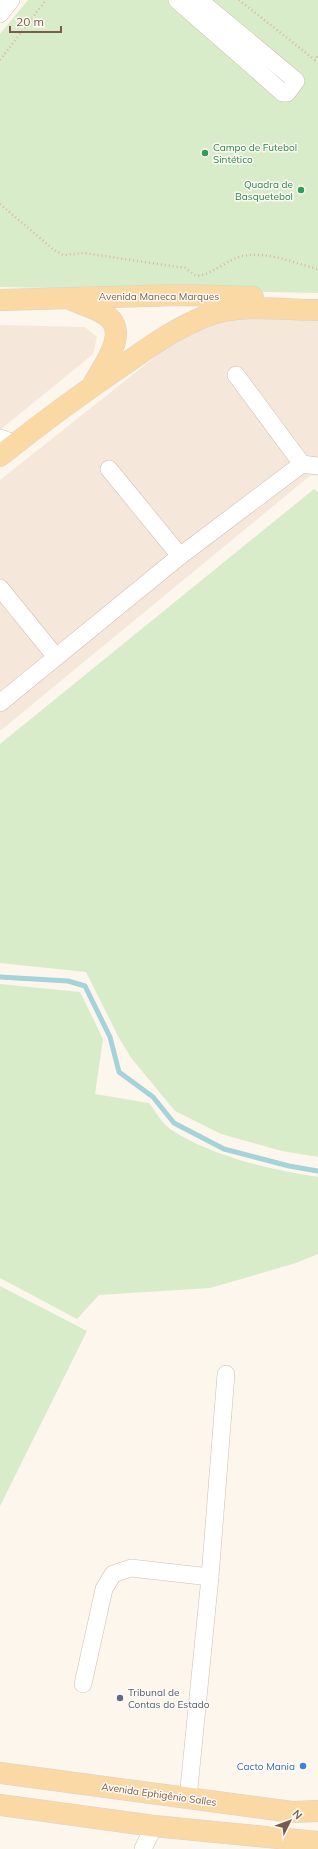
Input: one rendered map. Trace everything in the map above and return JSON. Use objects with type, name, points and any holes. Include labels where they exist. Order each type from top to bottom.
[{"type":"main road","name":"Avenida Maneca Marques","points":[[0,300],[64,297],[182,295],[318,300]]},
{"type":"main road","points":[[64,297],[103,313],[109,317],[116,330],[114,346],[93,386]]},
{"type":"main road","name":"Avenida Maneca Marques","points":[[5,446],[163,338],[190,323],[212,314],[244,309],[318,310]]},
{"type":"main road","name":"Avenida Ephigênio Salles","points":[[0,1773],[292,1812],[318,1811]]},
{"type":"main road","points":[[0,1804],[154,1826],[318,1842]]},
{"type":"street","points":[[0,14],[11,0]]},
{"type":"street","points":[[178,0],[283,93],[287,93],[296,81],[199,0]]},
{"type":"street","points":[[0,703],[180,556],[310,465],[236,375]]},
{"type":"street","points":[[109,469],[180,556]]},
{"type":"street","points":[[0,588],[56,657]]},
{"type":"street","points":[[188,1798],[210,1577],[226,1374]]},
{"type":"street","points":[[84,1684],[104,1589],[113,1574],[131,1568],[210,1577]]},
{"type":"street","points":[[143,1849],[154,1826]]},
{"type":"path","points":[[0,60],[46,0]]},
{"type":"path","points":[[239,0],[244,1],[315,60],[318,55]]},
{"type":"path","points":[[0,204],[54,250],[63,255],[84,253],[185,268],[196,275],[203,276],[226,262],[241,256],[256,255],[271,256],[318,269]]},
{"type":"shaded area","points":[[318,317],[318,476],[311,475],[0,731],[0,480],[199,322],[225,318]]},
{"type":"shaded area","points":[[0,325],[85,327],[97,337],[93,354],[0,430]]},
{"type":"green space","points":[[28,0],[318,0],[318,293],[0,287],[0,34]]},
{"type":"green space","points":[[314,489],[318,492],[318,1157],[282,1151],[221,1134],[175,1111],[132,1059],[119,1038],[86,972],[0,963],[0,744]]},
{"type":"green space","points":[[0,984],[80,992],[103,1039],[95,1094],[149,1103],[161,1120],[170,1129],[186,1139],[222,1154],[261,1166],[318,1177],[318,1254],[296,1263],[210,1288],[99,1295],[77,1319],[0,1278]]},
{"type":"green space","points":[[0,1286],[87,1331],[0,1506]]},
{"type":"waterway","points":[[0,977],[68,981],[85,986],[110,1037],[119,1072],[153,1097],[174,1123],[224,1149],[289,1166],[318,1171]]},
{"type":"place","name":"Campo de Futebol Sintético","points":[[205,153]]},
{"type":"place","name":"Quadra de Basquetebol","points":[[301,190]]},
{"type":"place","name":"Tribunal de Contas do Estado","points":[[120,1698]]},
{"type":"place","name":"Cacto Mania","points":[[303,1766]]}]
